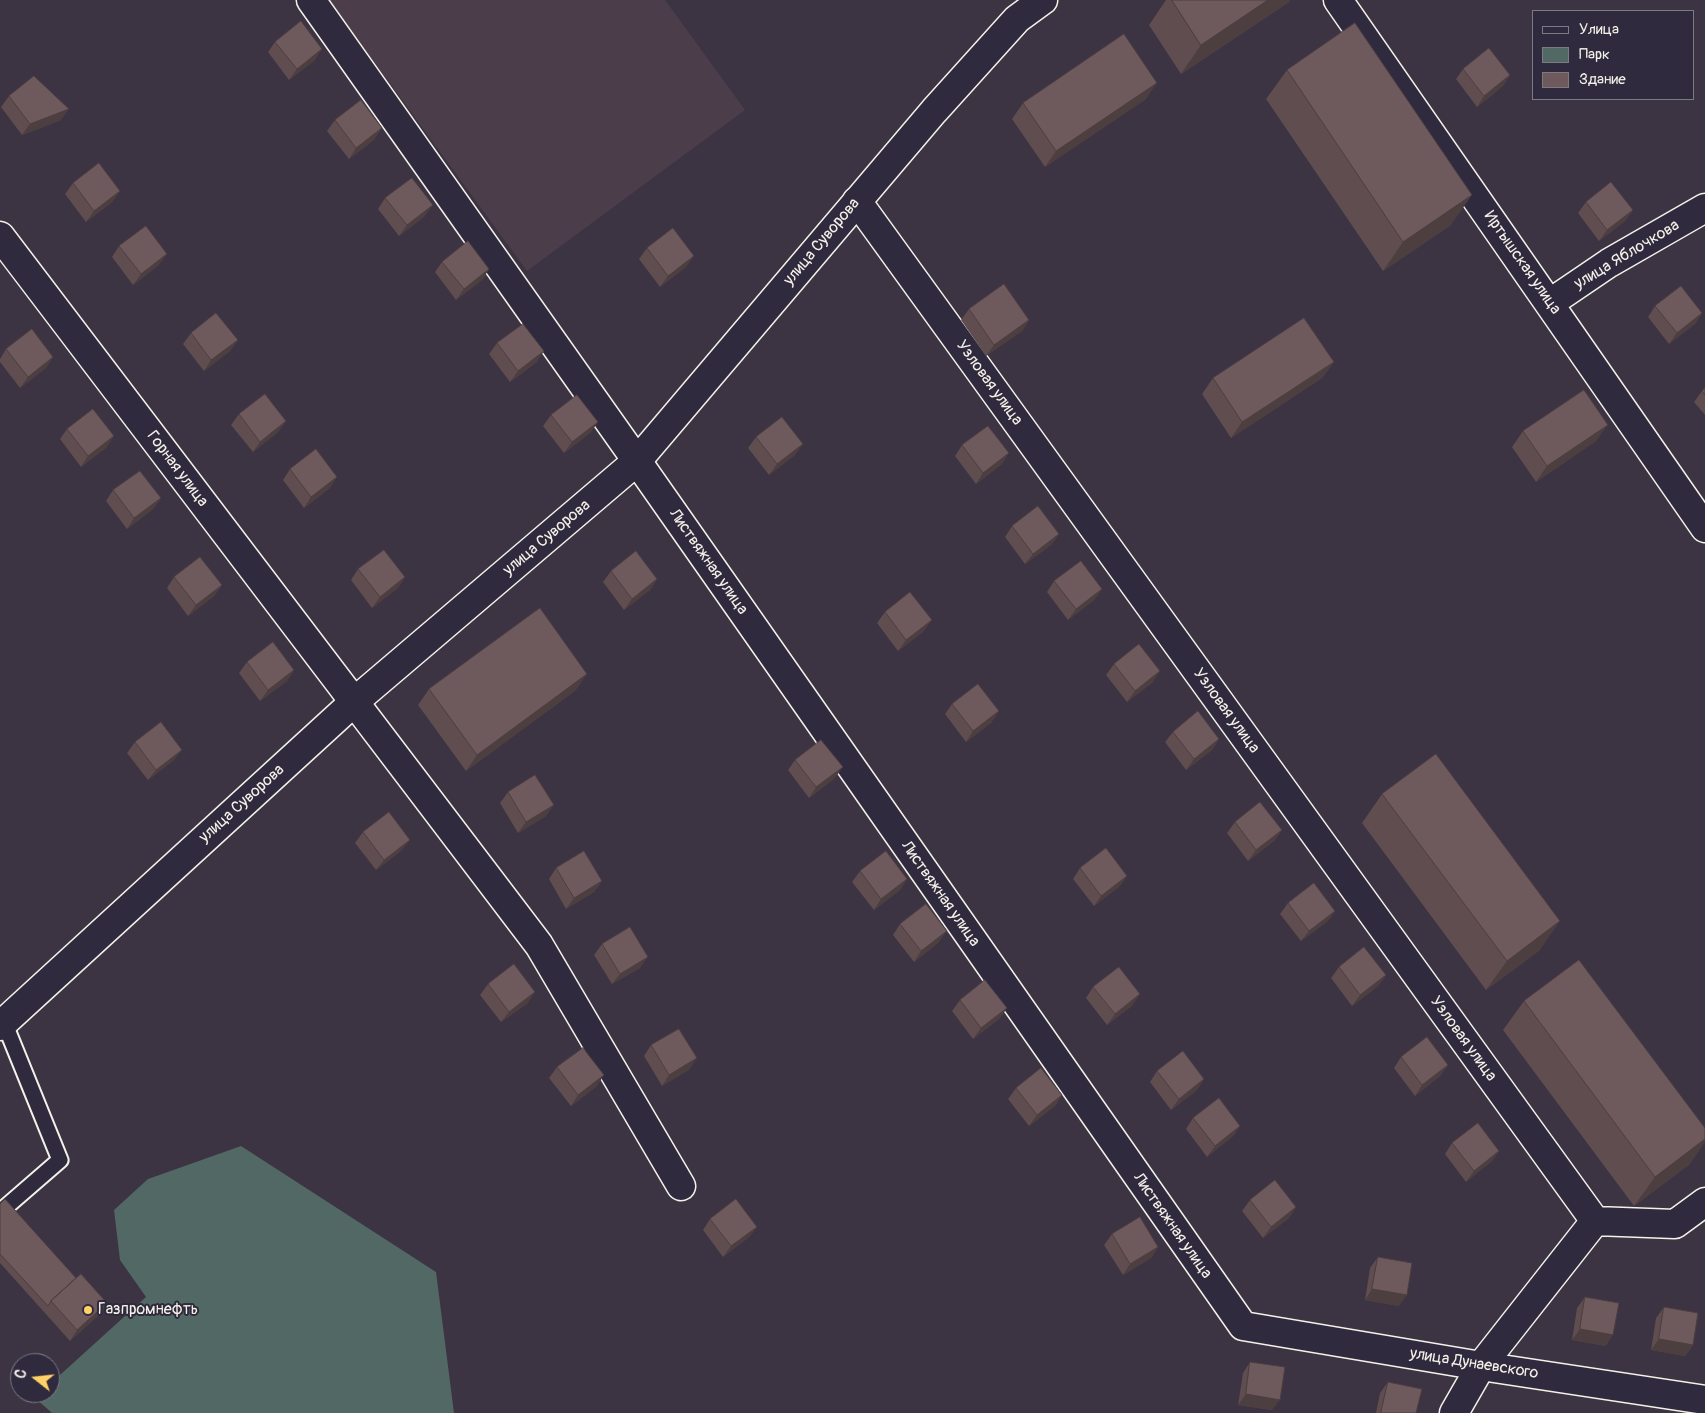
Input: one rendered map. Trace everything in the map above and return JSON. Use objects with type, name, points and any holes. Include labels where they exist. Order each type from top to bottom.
[{"type":"street","name":"Листвяжная улица","points":[[311,0],[637,461],[1243,1326]]},
{"type":"street","name":"улица Суворова","points":[[2,1024],[354,702],[637,461],[857,201],[1017,19],[1042,0]]},
{"type":"street","name":"Иртышская улица","points":[[1338,0],[1705,528]]},
{"type":"street","name":"Узловая улица","points":[[857,201],[1595,1221]]},
{"type":"street","name":"улица Яблочкова","points":[[1550,303],[1609,263],[1705,208]]},
{"type":"street","name":"Горная улица","points":[[0,236],[539,945],[681,1186]]},
{"type":"street","points":[[1454,1413],[1481,1366],[1595,1221],[1675,1224],[1705,1202]]},
{"type":"street","name":"улица Дунаевского","points":[[1243,1326],[1481,1366],[1705,1400]]},
{"type":"lane","points":[[0,1212],[60,1160],[2,1024]]},
{"type":"shaded area","points":[[329,0],[665,0],[745,110],[527,271]]},
{"type":"green space","points":[[241,1146],[436,1272],[454,1413],[52,1413],[41,1403],[60,1403],[60,1375],[146,1297],[120,1260],[114,1210],[148,1179]]},
{"type":"building","points":[[1172,0],[1268,0],[1201,45]]},
{"type":"building","points":[[301,21],[322,49],[297,69],[275,42]]},
{"type":"building","points":[[1355,23],[1472,195],[1403,242],[1287,70]]},
{"type":"building","points":[[1124,34],[1157,83],[1056,151],[1023,103]]},
{"type":"building","points":[[1489,48],[1510,75],[1484,96],[1463,69]]},
{"type":"building","points":[[34,76],[69,109],[30,124],[9,96]]},
{"type":"building","points":[[361,100],[382,128],[356,148],[335,120]]},
{"type":"building","points":[[99,163],[120,191],[94,211],[73,183]]},
{"type":"building","points":[[412,178],[433,205],[407,225],[385,198]]},
{"type":"building","points":[[1611,182],[1633,210],[1607,230],[1586,202]]},
{"type":"building","points":[[146,226],[167,254],[141,274],[119,246]]},
{"type":"building","points":[[673,228],[694,256],[668,276],[647,248]]},
{"type":"building","points":[[468,241],[489,269],[464,289],[442,262]]},
{"type":"building","points":[[1004,284],[1029,320],[994,345],[969,309]]},
{"type":"building","points":[[1681,286],[1702,313],[1677,333],[1655,306]]},
{"type":"building","points":[[216,313],[238,340],[211,360],[191,333]]},
{"type":"building","points":[[1304,318],[1334,362],[1242,422],[1213,378]]},
{"type":"building","points":[[523,324],[544,351],[518,371],[497,343]]},
{"type":"building","points":[[32,329],[53,357],[28,377],[6,349]]},
{"type":"building","points":[[1584,390],[1608,425],[1547,466],[1523,431]]},
{"type":"building","points":[[265,394],[286,421],[260,442],[239,414]]},
{"type":"building","points":[[577,395],[598,422],[572,442],[551,415]]},
{"type":"building","points":[[93,409],[114,436],[88,456],[67,429]]},
{"type":"building","points":[[782,417],[803,444],[777,464],[756,437]]},
{"type":"building","points":[[988,426],[1009,453],[983,473],[962,445]]},
{"type":"building","points":[[316,449],[337,477],[311,497],[290,469]]},
{"type":"building","points":[[140,471],[161,498],[134,518],[113,490]]},
{"type":"building","points":[[1038,506],[1059,534],[1033,554],[1012,526]]},
{"type":"building","points":[[384,550],[405,577],[380,597],[358,569]]},
{"type":"building","points":[[636,551],[657,579],[632,599],[611,571]]},
{"type":"building","points":[[200,557],[222,585],[196,605],[174,577]]},
{"type":"building","points":[[1081,561],[1102,589],[1076,609],[1054,581]]},
{"type":"building","points":[[910,592],[932,620],[906,640],[885,612]]},
{"type":"building","points":[[540,608],[587,674],[477,755],[429,689]]},
{"type":"building","points":[[273,642],[294,670],[268,690],[247,662]]},
{"type":"building","points":[[1139,644],[1160,671],[1135,691],[1114,664]]},
{"type":"building","points":[[978,684],[999,711],[973,731],[952,704]]},
{"type":"building","points":[[1198,711],[1219,739],[1194,759],[1173,732]]},
{"type":"building","points":[[161,722],[182,750],[156,770],[135,742]]},
{"type":"building","points":[[821,740],[843,767],[816,787],[795,760]]},
{"type":"building","points":[[1436,754],[1560,921],[1507,961],[1382,794]]},
{"type":"building","points":[[535,775],[554,805],[526,822],[508,792]]},
{"type":"building","points":[[1260,802],[1282,830],[1256,850],[1235,822]]},
{"type":"building","points":[[389,812],[410,840],[384,860],[363,832]]},
{"type":"building","points":[[1106,848],[1127,876],[1101,896],[1080,868]]},
{"type":"building","points":[[584,851],[602,881],[574,898],[556,868]]},
{"type":"building","points":[[886,851],[907,879],[881,899],[860,871]]},
{"type":"building","points":[[1314,883],[1335,911],[1309,931],[1288,903]]},
{"type":"building","points":[[926,904],[947,931],[921,951],[900,924]]},
{"type":"building","points":[[630,927],[648,957],[620,974],[602,944]]},
{"type":"building","points":[[1364,947],[1386,975],[1360,995],[1339,967]]},
{"type":"building","points":[[1579,960],[1705,1128],[1705,1139],[1655,1177],[1524,1001]]},
{"type":"building","points":[[514,964],[535,992],[509,1012],[488,984]]},
{"type":"building","points":[[1119,967],[1140,994],[1115,1014],[1093,987]]},
{"type":"building","points":[[985,980],[1007,1008],[981,1028],[960,1000]]},
{"type":"building","points":[[679,1029],[697,1058],[669,1075],[651,1045]]},
{"type":"building","points":[[1427,1037],[1448,1065],[1422,1085],[1401,1057]]},
{"type":"building","points":[[583,1048],[604,1075],[578,1095],[557,1067]]},
{"type":"building","points":[[1183,1051],[1204,1079],[1179,1099],[1157,1071]]},
{"type":"building","points":[[1041,1068],[1062,1095],[1037,1115],[1016,1088]]},
{"type":"building","points":[[1219,1098],[1240,1126],[1215,1146],[1193,1118]]},
{"type":"building","points":[[1478,1123],[1499,1151],[1474,1171],[1452,1143]]},
{"type":"building","points":[[1275,1180],[1296,1207],[1271,1227],[1250,1200]]},
{"type":"building","points":[[5,1199],[76,1278],[48,1306],[0,1254],[0,1204]]},
{"type":"building","points":[[736,1199],[757,1227],[731,1246],[710,1219]]},
{"type":"building","points":[[1140,1217],[1158,1247],[1130,1264],[1112,1234]]},
{"type":"building","points":[[1378,1257],[1412,1263],[1407,1295],[1372,1289]]},
{"type":"building","points":[[81,1274],[107,1303],[77,1330],[51,1301]]},
{"type":"building","points":[[1585,1297],[1619,1303],[1613,1335],[1580,1329]]},
{"type":"building","points":[[1664,1307],[1698,1313],[1693,1345],[1659,1339]]},
{"type":"building","points":[[1250,1362],[1285,1367],[1280,1400],[1246,1394]]},
{"type":"building","points":[[1388,1382],[1422,1389],[1416,1413],[1381,1413]]},
{"type":"place","name":"Газпромнефть","points":[[88,1310]]}]
